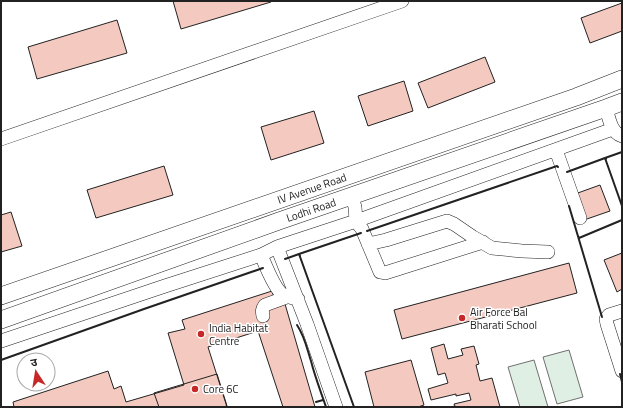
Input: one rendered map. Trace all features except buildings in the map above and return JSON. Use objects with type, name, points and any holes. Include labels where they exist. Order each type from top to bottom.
[{"type":"main road","name":"IV Avenue Road","points":[[1,296],[561,103],[622,79]]},
{"type":"main road","name":"Lodhi Road","points":[[1,320],[279,221],[352,197],[622,102]]},
{"type":"street","points":[[1,139],[402,1]]},
{"type":"street","points":[[1,341],[261,254],[277,247],[356,221],[556,150],[618,133],[606,108]]},
{"type":"street","points":[[556,150],[580,218]]},
{"type":"street","points":[[352,197],[355,207],[356,221],[362,229],[380,272],[385,273],[482,242]]},
{"type":"street","points":[[368,244],[447,221],[492,248],[548,252]]},
{"type":"street","points":[[277,247],[292,298],[336,407]]},
{"type":"street","points":[[261,254],[278,290],[292,298]]},
{"type":"street","points":[[263,316],[262,308],[265,305],[292,298]]},
{"type":"street","points":[[53,301],[60,321]]},
{"type":"street","points":[[622,311],[609,315],[606,319],[606,324],[622,371]]},
{"type":"green space","points":[[569,350],[583,397],[557,404],[543,357]]},
{"type":"green space","points":[[534,360],[548,407],[520,407],[508,367]]},
{"type":"wall","points":[[606,159],[605,158],[622,152]]},
{"type":"wall","points":[[567,172],[605,158],[622,206]]},
{"type":"wall","points":[[367,231],[557,166],[558,167]]},
{"type":"wall","points":[[569,206],[602,317]]},
{"type":"wall","points":[[578,236],[579,238],[622,220]]},
{"type":"wall","points":[[354,407],[299,254],[361,233]]},
{"type":"wall","points":[[285,259],[299,254],[300,256]]},
{"type":"wall","points":[[1,360],[263,268]]},
{"type":"wall","points":[[297,325],[306,343],[326,407]]},
{"type":"wall","points":[[620,374],[622,382]]},
{"type":"wall","points":[[316,402],[323,400]]},
{"type":"place","name":"Air Force Bal Bharati School","points":[[462,318]]},
{"type":"place","name":"India Habitat Centre","points":[[201,334]]},
{"type":"place","name":"Core 6C","points":[[195,389]]}]
